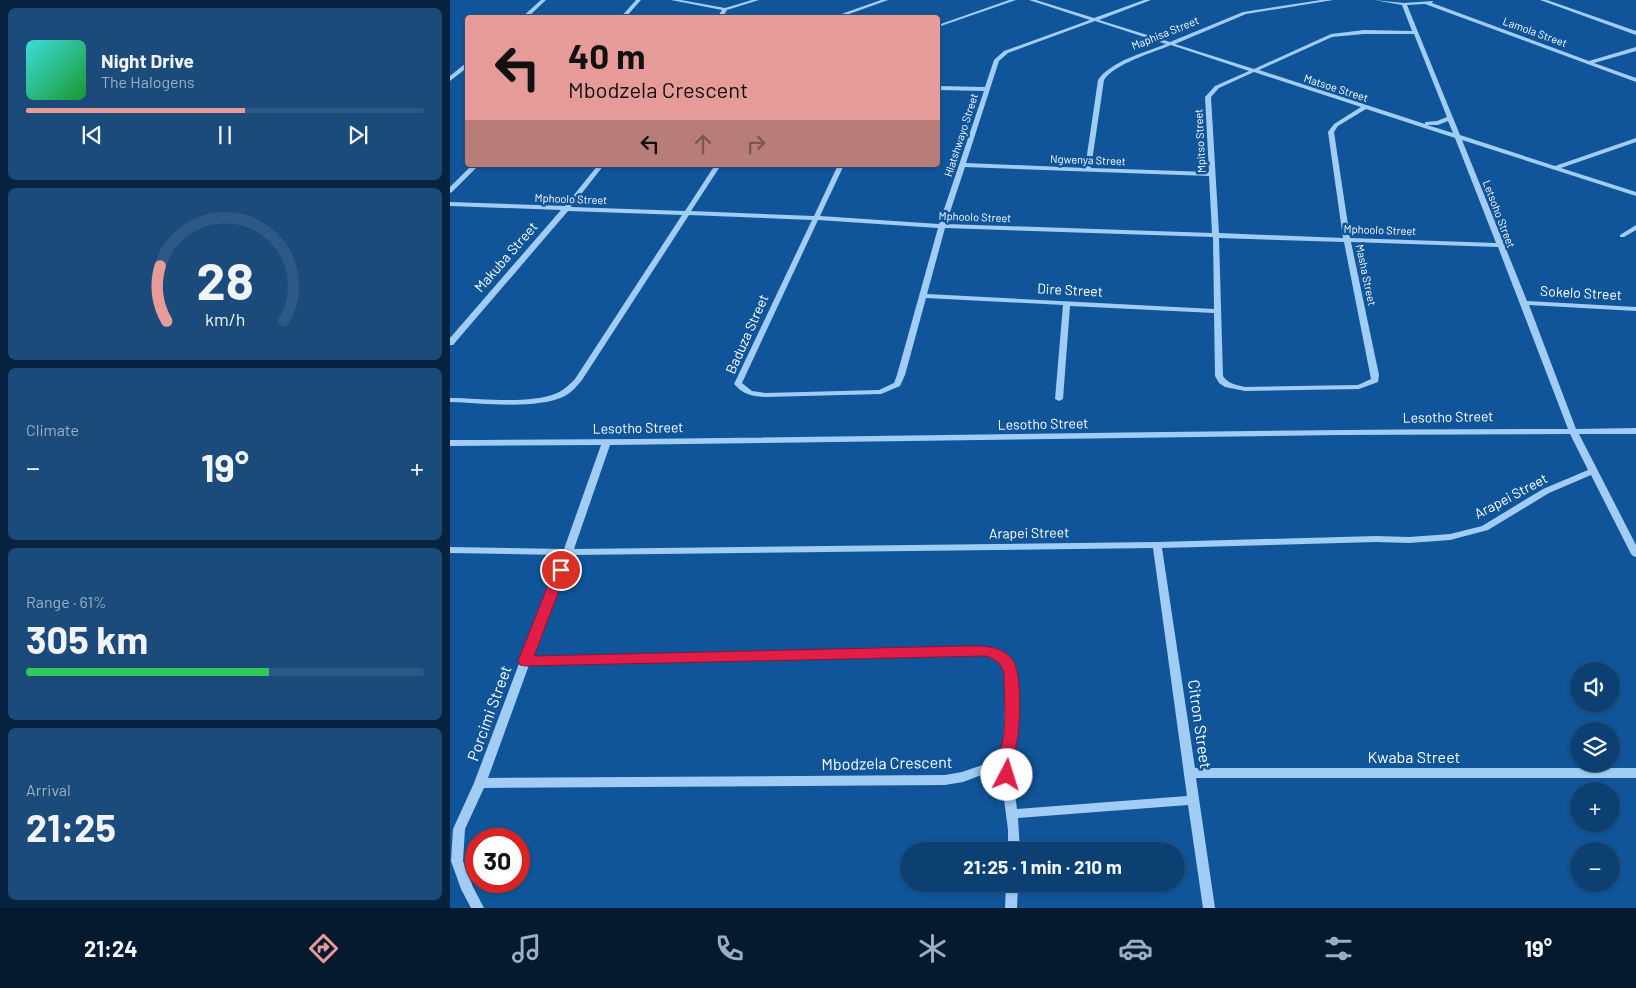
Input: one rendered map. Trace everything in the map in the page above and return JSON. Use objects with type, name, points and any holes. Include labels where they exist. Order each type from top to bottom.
[{"type":"street","points":[[526,15],[544,0]]},
{"type":"street","points":[[625,15],[639,0]]},
{"type":"street","points":[[673,0],[725,9],[757,0]]},
{"type":"street","points":[[841,15],[886,0]]},
{"type":"street","points":[[940,25],[1014,0]]},
{"type":"street","name":"Matsoe Street","points":[[1030,0],[1636,194]]},
{"type":"street","name":"Hlatshwayo Street","points":[[901,375],[942,226],[997,60],[1006,52],[1150,0]]},
{"type":"street","name":"Maphisa Street","points":[[1088,170],[1101,80],[1105,74],[1127,61],[1249,12],[1331,0]]},
{"type":"street","points":[[1376,0],[1404,4],[1427,3],[1436,0]]},
{"type":"street","points":[[1542,0],[1636,33]]},
{"type":"street","name":"Lamola Street","points":[[1427,3],[1636,80]]},
{"type":"street","name":"Letsoho Street","points":[[1404,4],[1524,303],[1573,431],[1636,554]]},
{"type":"street","points":[[721,15],[725,9]]},
{"type":"street","name":"Mpitso Street","points":[[1219,376],[1216,236],[1208,97],[1217,87],[1332,36],[1364,32],[1415,33]]},
{"type":"street","points":[[1590,62],[1636,49]]},
{"type":"street","points":[[450,79],[465,66]]},
{"type":"street","points":[[450,73],[465,73]]},
{"type":"street","points":[[940,88],[987,89]]},
{"type":"street","name":"Masha Street","points":[[1219,376],[1222,381],[1236,388],[1327,388],[1359,386],[1375,380],[1376,374],[1346,239],[1331,132],[1336,125],[1365,108]]},
{"type":"street","points":[[1422,124],[1438,123],[1450,118]]},
{"type":"street","points":[[1555,168],[1636,140]]},
{"type":"street","name":"Ngwenya Street","points":[[962,165],[1212,174]]},
{"type":"street","points":[[450,191],[474,167]]},
{"type":"street","name":"Makuba Street","points":[[450,343],[567,208],[599,167]]},
{"type":"street","points":[[450,400],[531,400],[558,396],[569,390],[578,380],[717,167]]},
{"type":"street","name":"Baduza Street","points":[[840,167],[738,384],[750,393],[765,395],[852,394],[881,392],[897,384],[901,375]]},
{"type":"street","name":"Mphoolo Street","points":[[450,204],[815,218],[942,226],[1500,245]]},
{"type":"street","points":[[1622,236],[1636,227]]},
{"type":"street","name":"Dire Street","points":[[922,296],[1217,311]]},
{"type":"street","points":[[1059,399],[1067,302]]},
{"type":"street","name":"Sokelo Street","points":[[1524,303],[1636,308]]},
{"type":"street","name":"Lesotho Street","points":[[450,443],[606,443],[1516,430],[1636,431]]},
{"type":"street","name":"Porcimi Street","points":[[478,908],[467,889],[457,861],[459,829],[480,783],[568,552],[606,443]]},
{"type":"street","name":"Arapei Street","points":[[450,550],[568,552],[1157,546],[1376,538],[1409,540],[1450,537],[1485,528],[1546,491],[1593,471]]},
{"type":"street","name":"Citron Street","points":[[1157,546],[1209,908]]},
{"type":"street","points":[[525,661],[987,651],[1000,656],[1008,663],[1011,674],[1011,733],[1005,762],[1014,842]]},
{"type":"street","name":"Mbodzela Crescent","points":[[480,783],[945,780],[963,777],[1005,762]]},
{"type":"street","name":"Kwaba Street","points":[[1191,773],[1636,773]]},
{"type":"street","points":[[1012,814],[1193,800]]},
{"type":"street","points":[[1011,908],[1012,892]]},
{"type":"route","points":[[561,570],[525,661],[962,651],[987,651],[1000,656],[1008,663],[1011,674],[1011,733],[1005,762],[1007,775]]}]
